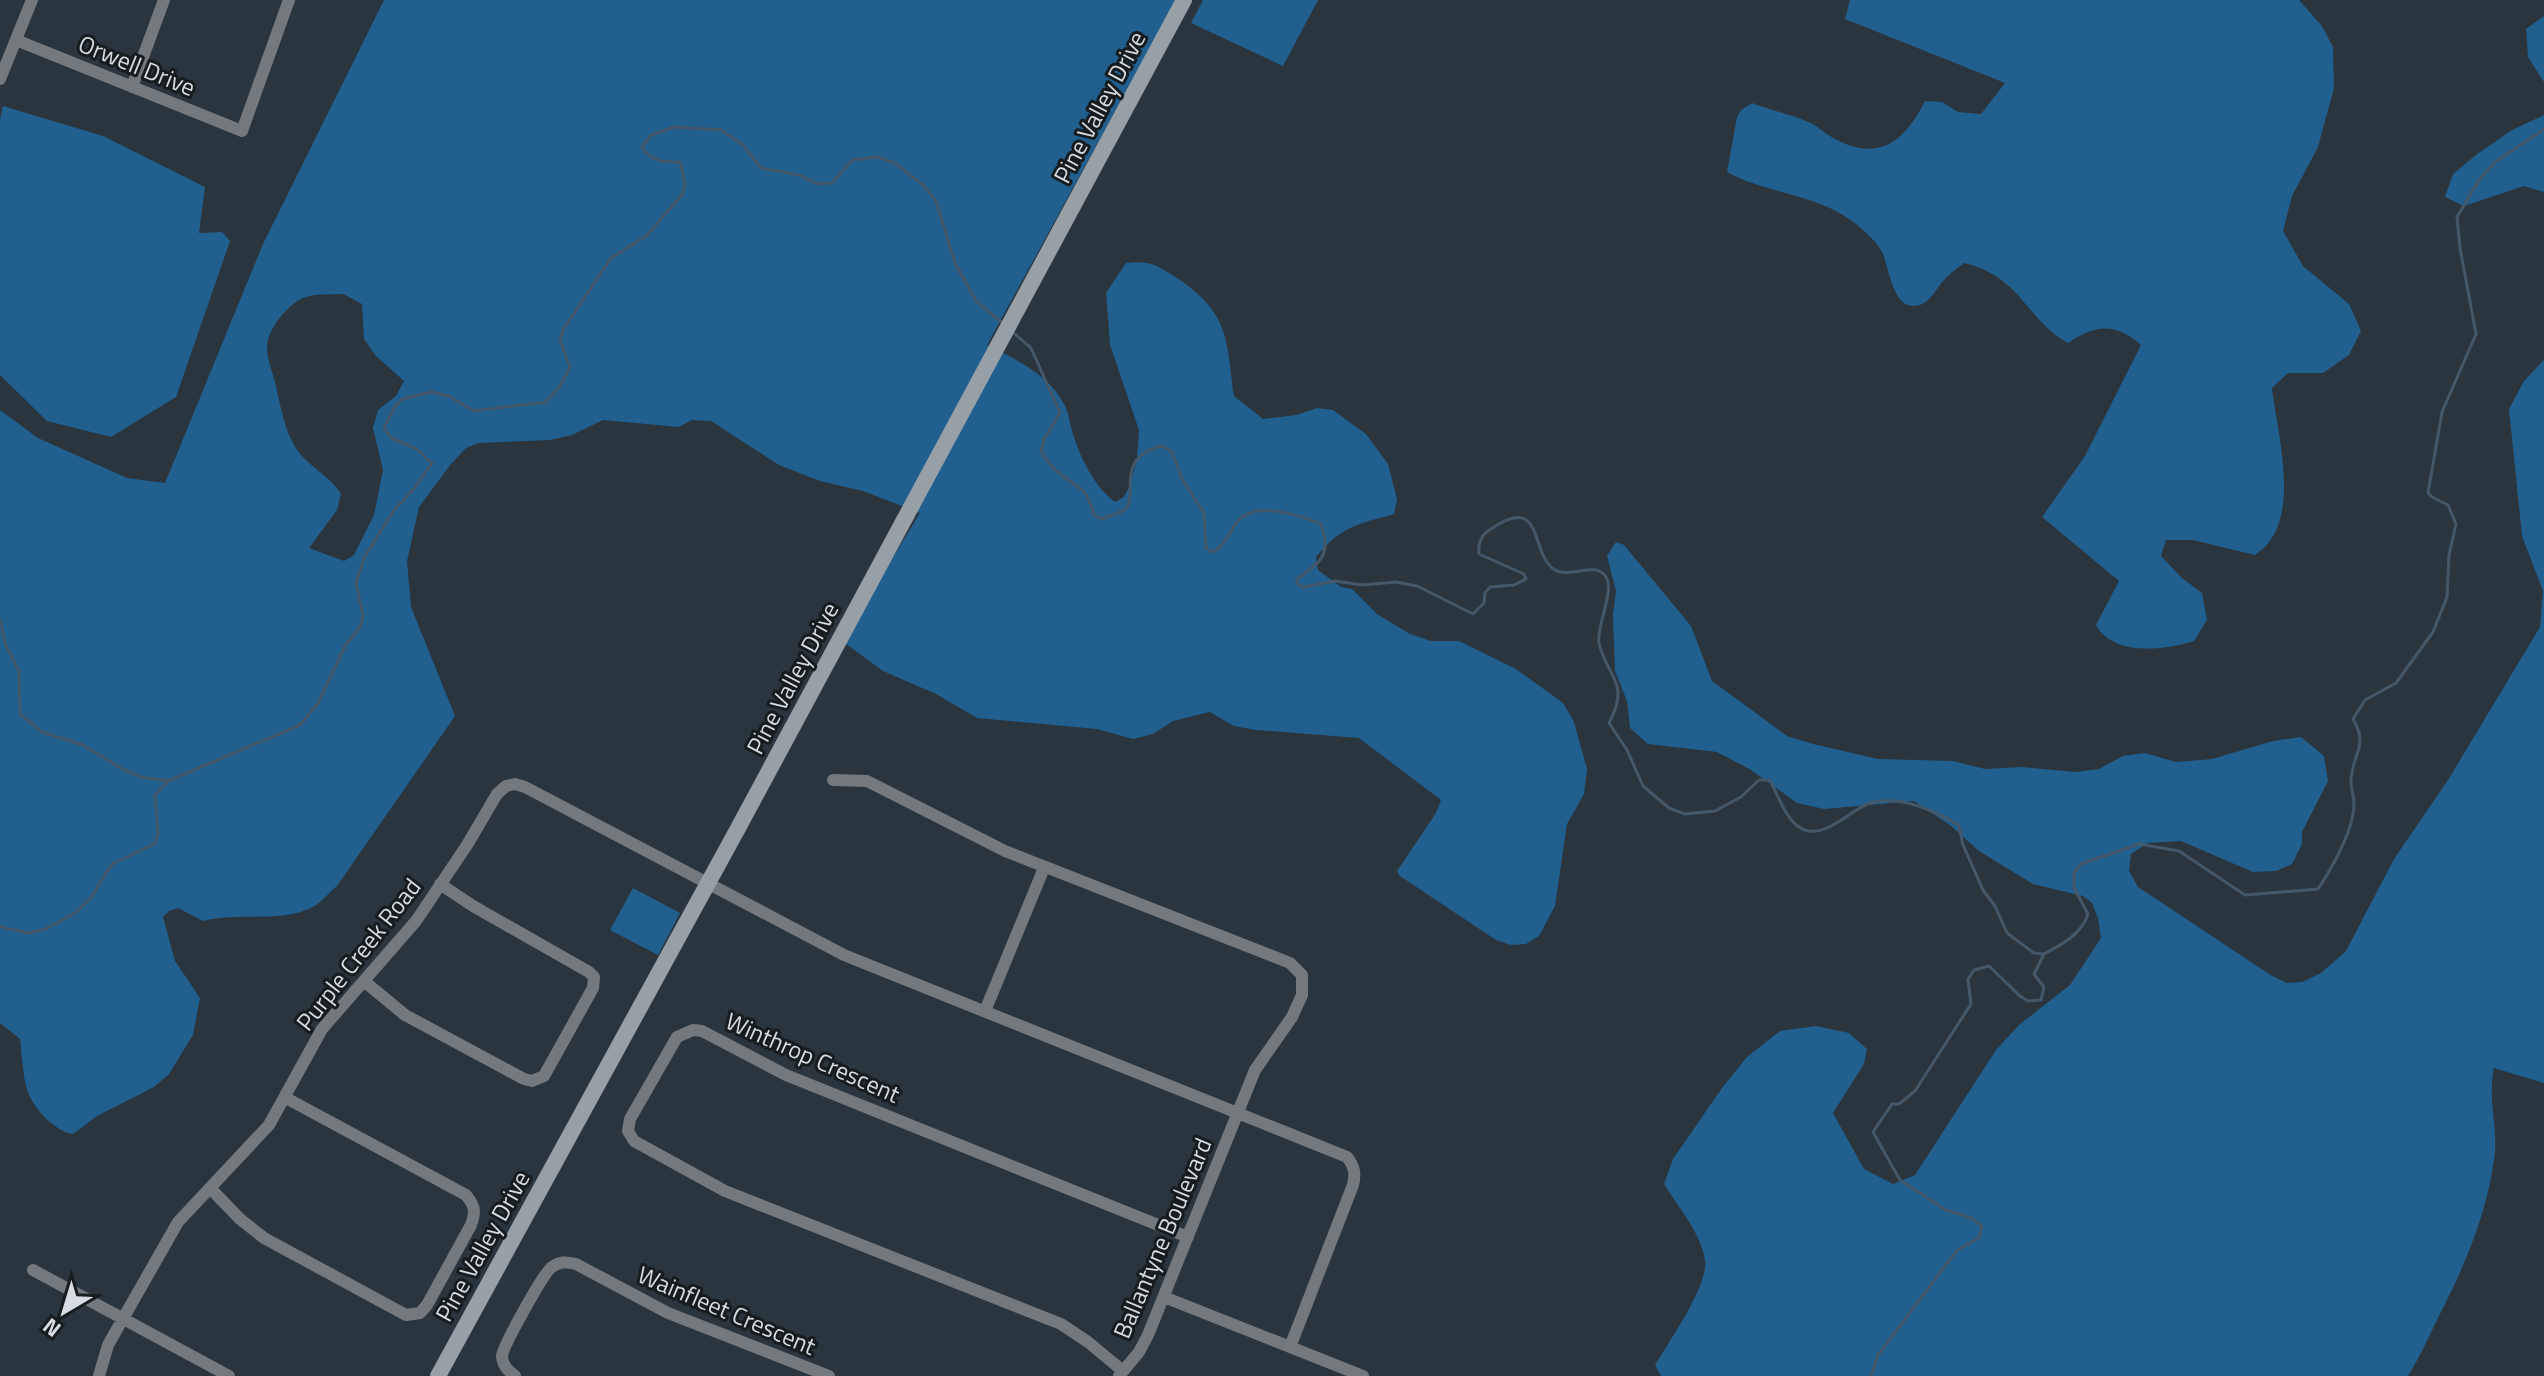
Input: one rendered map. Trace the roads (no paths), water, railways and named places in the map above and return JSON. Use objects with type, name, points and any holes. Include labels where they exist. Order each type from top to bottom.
[{"type":"street","points":[[0,79],[32,0]]},
{"type":"street","points":[[132,87],[164,0]]},
{"type":"street","name":"Orwell Drive","points":[[16,40],[242,131],[289,0]]},
{"type":"street","name":"Pine Valley Drive","points":[[438,1376],[708,884],[1184,0]]},
{"type":"street","name":"Ballantyne Boulevard","points":[[833,780],[867,781],[994,847],[1290,963],[1298,969],[1304,983],[1295,1012],[1258,1065],[1164,1297],[1142,1346],[1121,1374]]},
{"type":"street","name":"Purple Creek Road","points":[[99,1376],[105,1352],[168,1235],[263,1133],[286,1098],[322,1029],[412,925],[497,794],[506,786],[515,784],[525,787],[708,884]]},
{"type":"street","points":[[985,1011],[1044,868]]},
{"type":"street","points":[[365,982],[405,1015],[524,1079],[532,1081],[544,1076],[593,988],[594,977],[440,884]]},
{"type":"street","points":[[708,884],[844,955],[1347,1157],[1355,1175],[1290,1347]]},
{"type":"street","name":"Winthrop Crescent","points":[[1121,1374],[1088,1342],[1061,1324],[706,1182],[634,1141],[628,1131],[630,1119],[677,1037],[693,1030],[702,1031],[786,1075],[1188,1237]]},
{"type":"street","points":[[210,1188],[247,1226],[287,1251],[406,1315],[420,1313],[427,1305],[471,1225],[474,1204],[466,1195],[286,1098]]},
{"type":"street","name":"Wainfleet Crescent","points":[[515,1376],[503,1363],[504,1347],[547,1271],[564,1262],[576,1264],[668,1313],[829,1376]]},
{"type":"street","points":[[33,1270],[229,1376]]},
{"type":"street","points":[[1164,1297],[1363,1376]]},
{"type":"waterway","points":[[0,927],[29,933],[46,929],[75,913],[90,899],[112,864],[154,844],[158,835],[155,795],[168,781],[300,725],[318,703],[345,646],[360,627],[363,616],[356,583],[364,558],[394,510],[432,463],[415,448],[391,438],[384,427],[396,405],[402,399],[431,392],[449,396],[474,411],[546,402],[560,386],[570,367],[560,340],[563,330],[611,258],[646,236],[682,195],[685,183],[680,162],[654,158],[642,147],[651,135],[675,127],[721,130],[743,145],[761,168],[800,175],[817,184],[832,183],[852,160],[878,157],[895,163],[923,185],[936,201],[955,263],[976,301],[1001,322]]},
{"type":"waterway","points":[[2044,954],[2076,933],[2088,914],[2074,888],[2074,873],[2081,864],[2139,844],[2179,851],[2245,895],[2318,889],[2324,880],[2341,848],[2353,814],[2351,779],[2360,743],[2353,719],[2365,700],[2396,683],[2433,632],[2447,597],[2449,555],[2456,524],[2448,505],[2428,493],[2442,412],[2476,334],[2457,217],[2479,180],[2495,162],[2544,129]]},
{"type":"waterway","points":[[1015,334],[1031,348],[1060,413],[1044,439],[1041,452],[1055,470],[1084,492],[1094,515],[1101,519],[1125,509],[1129,503],[1130,477],[1138,458],[1163,446],[1172,452],[1182,479],[1204,513],[1206,548],[1213,552],[1244,515],[1277,511],[1321,524],[1325,551],[1318,562],[1297,579],[1303,587],[1335,581],[1362,585],[1396,582],[1417,586],[1473,614],[1484,603],[1485,593],[1490,587],[1514,585],[1526,579],[1524,574],[1479,554],[1480,542],[1491,529],[1508,519],[1528,521],[1547,562],[1555,570],[1596,570],[1606,577],[1608,591],[1599,643],[1618,689],[1609,723],[1627,750],[1643,786],[1669,808],[1685,814],[1715,811],[1741,797],[1759,780],[1770,780],[1795,824],[1812,831],[1824,829],[1870,803],[1881,801],[1904,802],[1939,814],[1959,825],[1963,845],[2007,933],[2034,953],[2044,954]]},
{"type":"waterway","points":[[0,619],[5,643],[19,671],[20,714],[42,732],[83,745],[122,769],[141,777],[168,781]]},
{"type":"waterway","points":[[1871,1376],[1878,1355],[1957,1250],[1979,1238],[1982,1226],[1971,1218],[1946,1210],[1900,1180],[1873,1132],[1892,1104],[1899,1104],[1915,1091],[1971,1004],[1968,979],[1974,970],[1989,966],[2020,996],[2028,1001],[2041,1000],[2044,987],[2034,974],[2044,954]]}]
